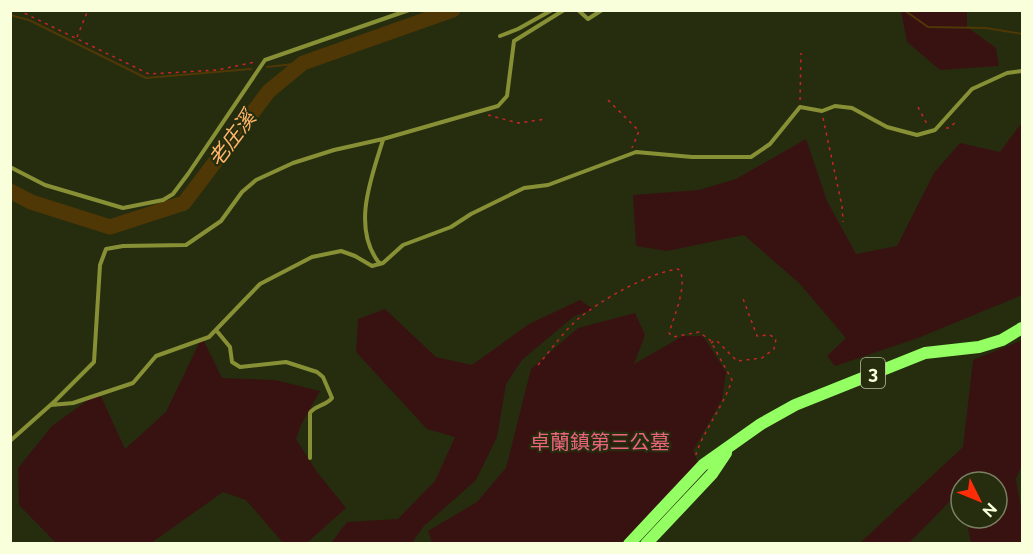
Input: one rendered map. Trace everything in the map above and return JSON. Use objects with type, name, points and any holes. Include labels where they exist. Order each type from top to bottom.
[{"type":"main road","name":"3","points":[[629,543],[703,465],[761,424],[795,405],[925,353],[979,347],[1002,340],[1023,328]]},
{"type":"main road","name":"3","points":[[646,543],[712,474],[732,445]]},
{"type":"lane","points":[[10,167],[45,185],[123,208],[163,200],[173,194],[188,174],[265,60],[409,10]]},
{"type":"lane","points":[[500,36],[552,10]]},
{"type":"lane","points":[[10,441],[51,405],[94,362],[100,265],[106,249],[123,246],[186,245],[221,221],[242,192],[256,180],[293,163],[498,106],[507,96],[514,41],[564,10]]},
{"type":"lane","points":[[578,10],[588,19],[602,10]]},
{"type":"lane","points":[[51,405],[73,403],[133,383],[156,356],[209,337],[260,284],[312,257],[341,251],[372,266],[380,264],[403,244],[451,227],[471,214],[524,188],[548,186],[636,152],[692,157],[751,157],[770,144],[800,107],[822,111],[835,106],[852,108],[887,127],[917,135],[937,127],[972,89],[1007,73],[1023,71]]},
{"type":"lane","points":[[380,264],[372,254],[365,227],[366,194],[383,139]]},
{"type":"lane","points":[[216,330],[230,347],[232,362],[240,367],[286,362],[317,372],[323,377],[332,398],[330,402],[312,409],[310,413],[310,458]]},
{"type":"path","points":[[18,10],[148,74],[217,70],[265,60]]},
{"type":"path","points":[[77,38],[88,10]]},
{"type":"path","points":[[800,107],[801,53]]},
{"type":"path","points":[[608,100],[639,131],[631,154]]},
{"type":"path","points":[[918,106],[930,131]]},
{"type":"path","points":[[822,111],[843,222]]},
{"type":"path","points":[[475,112],[518,123],[546,118]]},
{"type":"path","points":[[937,127],[949,128],[957,121]]},
{"type":"path","points":[[538,365],[578,320],[610,297],[665,271],[678,268],[682,272],[683,279],[669,333],[673,337],[699,332],[710,340],[732,380],[727,395],[701,440],[696,454],[703,465]]},
{"type":"path","points":[[711,343],[716,340],[737,361],[762,358],[774,349],[776,339],[770,335],[757,336],[742,296]]},
{"type":"green space","points":[[901,11],[967,11],[967,27],[996,48],[999,66],[940,70],[907,42]]},
{"type":"green space","points":[[1022,122],[1022,295],[918,338],[835,366],[827,356],[846,338],[799,283],[744,235],[667,251],[636,246],[633,195],[699,190],[736,179],[806,139],[827,201],[856,254],[897,246],[934,173],[960,143],[1000,152]]},
{"type":"green space","points":[[580,300],[593,309],[573,317],[522,360],[506,384],[497,437],[476,480],[423,527],[412,543],[331,543],[347,522],[398,519],[435,481],[455,437],[427,429],[356,352],[358,319],[385,309],[436,357],[472,365],[529,324]]},
{"type":"green space","name":"卓蘭鎮第三公墓","points":[[635,313],[645,335],[634,364],[683,336],[703,336],[726,372],[722,399],[693,451],[699,465],[621,543],[432,543],[428,531],[477,502],[506,468],[531,369],[578,328]]},
{"type":"green space","points":[[202,337],[222,378],[275,380],[320,391],[296,439],[317,472],[346,508],[307,543],[283,543],[246,500],[223,492],[151,543],[56,543],[19,505],[18,468],[52,426],[99,392],[125,449],[166,412]]},
{"type":"green space","points":[[1022,340],[1022,465],[1016,479],[1022,514],[1022,543],[971,543],[968,530],[1009,530],[1009,470],[949,470],[949,502],[909,543],[860,543],[963,447],[973,360]]},
{"type":"waterway","name":"老庄溪","points":[[10,191],[31,202],[110,227],[184,203],[269,91],[303,63],[453,10]]},
{"type":"waterway","points":[[904,10],[928,27],[986,28],[1022,34]]},
{"type":"waterway","points":[[10,15],[29,20],[146,78],[251,69]]},
{"type":"waterway","points":[[267,67],[303,63]]}]
